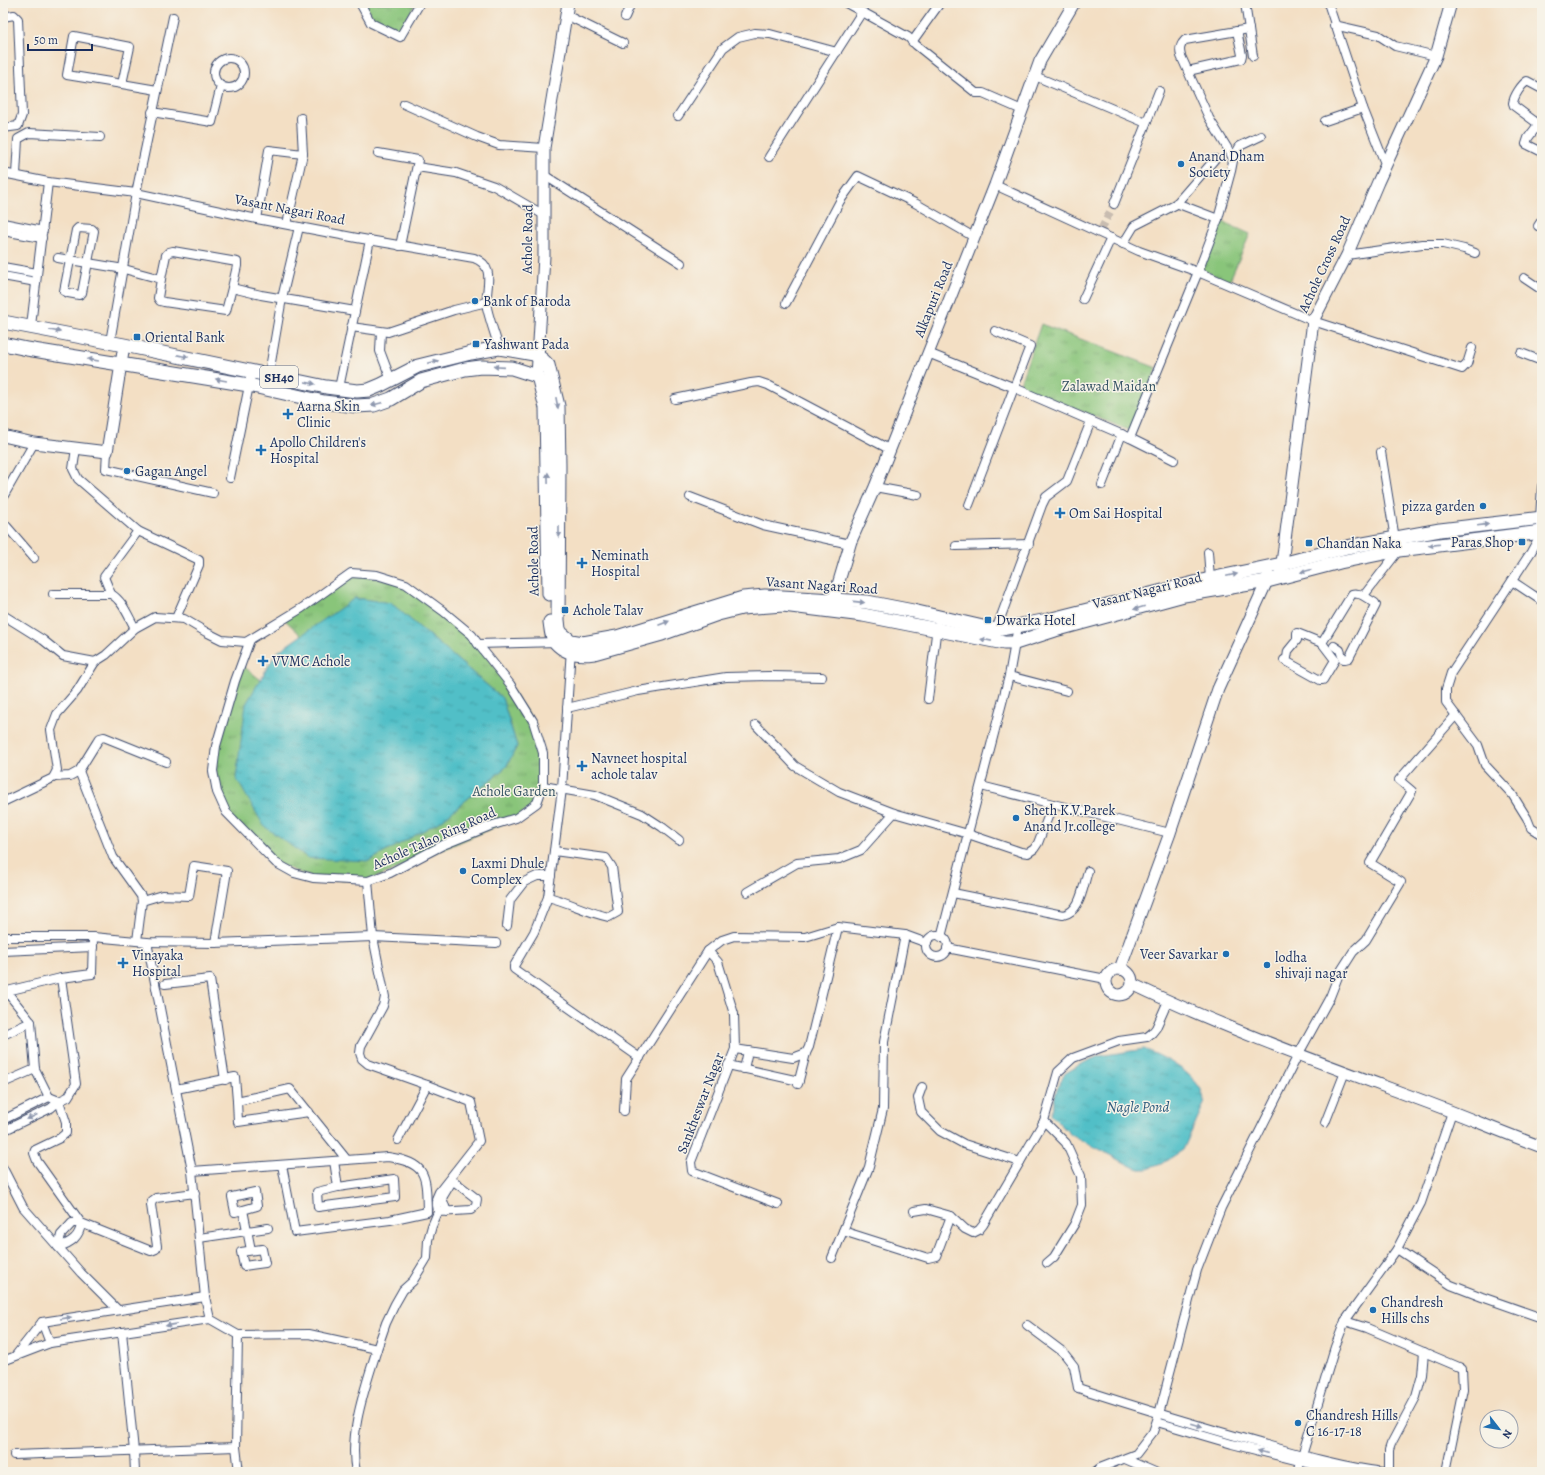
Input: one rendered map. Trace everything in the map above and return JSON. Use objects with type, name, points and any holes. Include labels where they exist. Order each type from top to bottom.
[{"type":"main road","name":"SH40","points":[[3,322],[31,326],[326,387],[357,390],[369,390],[418,366],[499,348],[522,351],[543,360]]},
{"type":"main road","name":"SH40","points":[[3,344],[249,385],[324,402],[356,406],[374,405],[391,400],[421,381],[480,366],[512,368],[537,376]]},
{"type":"main road","name":"Achole Road","points":[[543,360],[558,406],[558,620],[559,629],[571,647]]},
{"type":"main road","name":"Achole Road","points":[[537,376],[546,408],[550,622],[555,642]]},
{"type":"main road","name":"Vasant Nagari Road","points":[[1397,544],[1440,530],[1541,518]]},
{"type":"main road","name":"Vasant Nagari Road","points":[[571,647],[583,643],[617,637],[743,598],[765,596],[832,605],[867,602],[913,611],[937,623],[1004,643],[1015,643],[1055,630],[1184,595],[1267,581],[1281,571],[1347,547],[1542,532]]},
{"type":"main road","name":"Vasant Nagari Road","points":[[937,623],[996,630],[1048,620],[1210,579],[1269,567],[1281,571]]},
{"type":"main road","points":[[555,642],[571,647]]},
{"type":"street","points":[[360,3],[371,23],[400,37],[420,3]]},
{"type":"street","name":"Achole Road","points":[[537,376],[543,360],[544,148],[568,3]]},
{"type":"street","points":[[625,17],[631,3]]},
{"type":"street","points":[[846,3],[908,37],[912,42],[976,93],[983,93],[1022,110]]},
{"type":"street","points":[[912,42],[940,3]]},
{"type":"street","name":"Alkapuri Road","points":[[832,605],[850,544],[875,487],[995,185],[1040,61],[1074,3]]},
{"type":"street","points":[[1245,3],[1253,56]]},
{"type":"street","points":[[1328,3],[1334,25],[1363,108],[1386,166]]},
{"type":"street","name":"Achole Cross Road","points":[[1281,571],[1313,321],[1347,255],[1378,182],[1436,56],[1451,3]]},
{"type":"street","points":[[769,157],[862,12]]},
{"type":"street","points":[[3,17],[14,15],[18,19],[22,115],[18,126],[3,128]]},
{"type":"street","points":[[566,15],[623,43]]},
{"type":"street","points":[[110,342],[124,269],[136,193],[173,17]]},
{"type":"street","points":[[1334,25],[1378,35],[1395,46],[1436,56]]},
{"type":"street","points":[[1130,438],[1198,272],[1218,219],[1233,161],[1231,154],[1209,118],[1188,71],[1180,50],[1180,46],[1186,40],[1248,29]]},
{"type":"street","points":[[1188,71],[1241,59],[1242,55],[1237,31]]},
{"type":"street","points":[[678,116],[722,48],[738,37],[755,33],[770,34],[837,52]]},
{"type":"street","points":[[122,84],[130,47],[74,36],[67,75],[157,90]]},
{"type":"street","points":[[1035,76],[1146,123]]},
{"type":"street","points":[[1542,89],[1527,81],[1516,96],[1513,103],[1514,106],[1537,123],[1537,126],[1528,138],[1526,144],[1542,152]]},
{"type":"street","points":[[152,112],[212,122],[221,86]]},
{"type":"street","points":[[1114,204],[1159,91]]},
{"type":"street","points":[[404,104],[477,137],[499,145],[544,148]]},
{"type":"street","points":[[1325,122],[1363,108]]},
{"type":"street","points":[[288,224],[303,154],[301,118]]},
{"type":"street","points":[[16,176],[18,139],[23,135],[29,133],[100,137]]},
{"type":"street","points":[[1231,154],[1236,153],[1240,146],[1261,136]]},
{"type":"street","points":[[257,219],[269,150],[303,154]]},
{"type":"street","points":[[378,153],[418,160],[400,246]]},
{"type":"street","points":[[1124,244],[1134,226],[1173,206],[1215,159]]},
{"type":"street","points":[[417,167],[456,173],[494,186],[544,215]]},
{"type":"street","name":"Vasant Nagari Road","points":[[3,173],[48,182],[136,193],[257,219],[481,260],[486,265],[489,274],[487,307],[499,348]]},
{"type":"street","points":[[544,174],[682,263]]},
{"type":"street","points":[[786,303],[840,201],[858,176],[915,204],[974,237]]},
{"type":"street","points":[[31,326],[48,182]]},
{"type":"street","points":[[995,185],[1139,251],[1198,272],[1313,321],[1462,369],[1467,364],[1472,348]]},
{"type":"street","points":[[1176,203],[1218,219]]},
{"type":"street","points":[[3,223],[42,234]]},
{"type":"street","points":[[269,374],[282,298],[299,226]]},
{"type":"street","points":[[77,228],[92,229],[94,231],[88,264],[82,293],[79,295],[64,291],[70,261],[77,228]]},
{"type":"street","points":[[3,231],[42,234]]},
{"type":"street","points":[[1083,299],[1111,238]]},
{"type":"street","points":[[339,388],[370,240]]},
{"type":"street","points":[[1347,255],[1422,244],[1443,244],[1475,253]]},
{"type":"street","points":[[173,251],[237,262],[232,288],[226,311],[160,301],[158,298],[166,255],[173,251]]},
{"type":"street","points":[[58,258],[124,269],[161,278]]},
{"type":"street","points":[[3,267],[38,273]]},
{"type":"street","points":[[3,276],[36,282]]},
{"type":"street","points":[[1524,278],[1542,290]]},
{"type":"street","points":[[232,288],[355,311]]},
{"type":"street","points":[[351,327],[381,332],[393,331],[454,310],[487,302]]},
{"type":"street","points":[[969,505],[1030,346],[995,331]]},
{"type":"street","points":[[381,332],[380,351],[391,380]]},
{"type":"street","points":[[124,345],[107,452],[106,468],[213,493]]},
{"type":"street","points":[[928,353],[1091,420],[1174,460]]},
{"type":"street","points":[[1521,353],[1542,361]]},
{"type":"street","points":[[230,478],[252,371]]},
{"type":"street","points":[[675,399],[759,382],[768,385],[889,449]]},
{"type":"street","points":[[996,630],[1029,544],[1042,505],[1046,497],[1067,481],[1071,475],[1091,420]]},
{"type":"street","points":[[1102,485],[1122,434]]},
{"type":"street","points":[[3,436],[34,443],[107,452]]},
{"type":"street","points":[[3,497],[34,443]]},
{"type":"street","points":[[76,448],[73,469],[78,479],[138,531],[199,560],[199,565],[176,618]]},
{"type":"street","points":[[1362,595],[1365,594],[1397,544],[1381,452]]},
{"type":"street","points":[[1542,486],[1542,532],[1531,552],[1451,672],[1446,689],[1446,702],[1478,745],[1485,765],[1512,794],[1527,818],[1531,828],[1542,835]]},
{"type":"street","points":[[875,487],[918,495]]},
{"type":"street","points":[[690,497],[763,525],[850,544]]},
{"type":"street","points":[[3,522],[34,558]]},
{"type":"street","points":[[135,628],[120,602],[111,594],[104,577],[138,531]]},
{"type":"street","points":[[956,546],[1029,544]]},
{"type":"street","points":[[1208,552],[1210,579]]},
{"type":"street","points":[[1120,969],[1170,833],[1218,689],[1267,581],[1269,567]]},
{"type":"street","name":"Achole Talao Ring Road","points":[[351,574],[377,575],[406,584],[443,611],[472,635],[478,644],[510,684],[533,721],[543,753],[543,786],[536,803],[516,818],[490,826],[443,845],[390,874],[368,881],[313,878],[294,874],[276,862],[226,812],[217,792],[213,771],[216,746],[235,681],[250,640],[302,608],[351,574]]},
{"type":"street","points":[[1512,581],[1542,602]]},
{"type":"street","points":[[1322,644],[1352,594],[1355,593],[1362,595],[1375,603],[1376,605],[1349,658],[1343,659],[1340,650],[1334,646]]},
{"type":"street","points":[[53,594],[111,594]]},
{"type":"street","points":[[3,615],[43,640],[63,656],[95,662]]},
{"type":"street","points":[[54,777],[57,770],[51,730],[57,714],[77,691],[95,662],[106,655],[135,628],[154,617],[176,618],[184,619],[222,640],[246,642],[250,640]]},
{"type":"street","points":[[928,699],[937,623]]},
{"type":"street","points":[[941,937],[1009,676],[1018,626]]},
{"type":"street","points":[[1297,633],[1322,644],[1335,660],[1323,680],[1320,680],[1284,660],[1287,658],[1288,651],[1297,640],[1297,633]]},
{"type":"street","points":[[478,644],[555,642]]},
{"type":"street","points":[[571,647],[562,789],[548,897],[534,932],[514,966],[514,970],[640,1058]]},
{"type":"street","points":[[1009,676],[1067,691]]},
{"type":"street","points":[[567,708],[638,691],[726,677],[822,677]]},
{"type":"street","points":[[1095,1472],[1100,1468],[1125,1460],[1136,1454],[1153,1432],[1197,1270],[1218,1215],[1232,1184],[1298,1054],[1330,997],[1342,968],[1353,952],[1366,940],[1401,882],[1370,863],[1412,791],[1399,780],[1456,715]]},
{"type":"street","points":[[756,725],[795,766],[839,792],[894,813],[968,834],[1021,852],[1028,853],[1034,849],[1038,843],[1053,804]]},
{"type":"street","points":[[3,802],[54,777],[70,776],[79,771],[97,742],[100,738],[104,737],[166,762]]},
{"type":"street","points":[[79,771],[113,857],[141,896],[142,901],[137,941]]},
{"type":"street","points":[[543,786],[595,795],[642,814],[679,840]]},
{"type":"street","points":[[981,786],[1170,833]]},
{"type":"street","points":[[747,892],[797,863],[838,859],[861,850],[894,813]]},
{"type":"street","points":[[548,897],[562,900],[594,914],[609,917],[618,912],[612,868],[606,858],[554,851]]},
{"type":"street","points":[[142,901],[162,895],[189,896],[194,866],[227,871],[215,943]]},
{"type":"street","points":[[953,893],[1063,915],[1070,914],[1077,906],[1088,871]]},
{"type":"street","points":[[507,926],[510,900],[524,882],[537,876],[551,876]]},
{"type":"street","points":[[356,1472],[353,1459],[358,1412],[386,1323],[403,1290],[413,1281],[426,1258],[428,1240],[438,1212],[436,1199],[439,1192],[479,1141],[471,1102],[368,1064],[362,1059],[360,1053],[361,1046],[383,1006],[385,997],[373,937],[368,881]]},
{"type":"street","points":[[624,1111],[626,1079],[708,951],[722,940],[734,936],[805,937],[838,927],[905,935],[927,943]]},
{"type":"street","points":[[728,1065],[799,1083],[838,927]]},
{"type":"street","points":[[832,1258],[868,1167],[882,1109],[884,1042],[905,935]]},
{"type":"street","points":[[3,937],[93,937],[147,942],[215,943],[373,937],[496,943]]},
{"type":"street","points":[[58,1247],[70,1244],[80,1231],[81,1222],[45,1173],[34,1153],[35,1150],[60,1138],[66,1133],[66,1122],[59,1102],[49,1097],[35,1069],[30,1022],[5,991],[62,978],[92,974],[93,937]]},
{"type":"street","points":[[931,937],[941,937],[946,941],[947,948],[944,954],[937,957],[928,953],[926,946],[931,937]]},
{"type":"street","points":[[147,942],[192,1171],[205,1297],[210,1319]]},
{"type":"street","points":[[3,951],[93,947]]},
{"type":"street","points":[[947,948],[1106,979]]},
{"type":"street","points":[[708,951],[718,962],[734,1014],[735,1049]]},
{"type":"street","points":[[1120,969],[1128,972],[1131,976],[1132,984],[1128,992],[1116,995],[1107,988],[1106,979],[1111,972],[1120,969]]},
{"type":"street","points":[[3,1130],[51,1108],[68,1097],[76,1084],[62,978]]},
{"type":"street","points":[[165,984],[210,979],[225,1080]]},
{"type":"street","points":[[1132,984],[1168,1002],[1298,1054],[1542,1147]]},
{"type":"street","points":[[914,1211],[926,1209],[951,1216],[965,1229],[973,1233],[979,1230],[1044,1121],[1058,1072],[1073,1058],[1119,1041],[1147,1036],[1152,1033],[1156,1028],[1168,1002]]},
{"type":"street","points":[[3,1035],[30,1022]]},
{"type":"street","name":"Sankheswar Nagar","points":[[778,1204],[692,1171],[692,1162],[735,1049],[793,1058],[806,1053]]},
{"type":"street","points":[[744,1069],[748,1051]]},
{"type":"street","points":[[3,1083],[35,1069]]},
{"type":"street","points":[[1326,1124],[1344,1072]]},
{"type":"street","points":[[176,1089],[235,1077],[238,1122],[309,1112]]},
{"type":"street","points":[[398,1140],[427,1085]]},
{"type":"street","points":[[922,1087],[918,1098],[921,1112],[940,1131],[964,1144],[1020,1162]]},
{"type":"street","points":[[237,1101],[290,1089],[347,1160]]},
{"type":"street","points":[[3,1120],[49,1097]]},
{"type":"street","points":[[1297,1472],[1335,1347],[1345,1321],[1397,1249],[1421,1202],[1452,1112]]},
{"type":"street","points":[[1044,1121],[1066,1143],[1080,1176],[1082,1205],[1075,1223],[1054,1257],[1047,1263]]},
{"type":"street","points":[[192,1171],[282,1164],[388,1157],[405,1160],[414,1165],[420,1171],[426,1181],[427,1212],[390,1220],[295,1232],[282,1164]]},
{"type":"street","points":[[334,1161],[338,1187]]},
{"type":"street","points":[[3,1168],[23,1207],[81,1273],[118,1310]]},
{"type":"street","points":[[394,1180],[395,1197],[318,1207],[317,1192],[338,1187],[394,1180]]},
{"type":"street","points":[[438,1212],[447,1212],[471,1210],[476,1205],[477,1199],[456,1182],[451,1183],[442,1198],[447,1212]]},
{"type":"street","points":[[58,1247],[61,1235],[72,1223],[81,1222],[154,1251],[157,1246],[151,1205],[152,1201],[156,1198],[195,1193]]},
{"type":"street","points":[[243,1210],[246,1232],[251,1250]]},
{"type":"street","points":[[843,1231],[928,1258],[936,1256],[951,1216]]},
{"type":"street","points":[[200,1238],[268,1228]]},
{"type":"street","points":[[1397,1249],[1451,1285],[1482,1298],[1542,1318]]},
{"type":"street","points":[[15,1356],[42,1322],[205,1297]]},
{"type":"street","points":[[3,1361],[50,1343],[210,1319],[238,1335],[309,1334],[377,1349]]},
{"type":"street","points":[[1345,1321],[1424,1352],[1459,1367],[1462,1370],[1463,1389],[1446,1472]]},
{"type":"street","points":[[42,1322],[50,1343]]},
{"type":"street","points":[[1027,1325],[1063,1352],[1074,1366],[1078,1388],[1158,1418],[1302,1458],[1343,1472]]},
{"type":"street","points":[[122,1332],[135,1472]]},
{"type":"street","points":[[238,1335],[236,1447],[239,1472]]},
{"type":"street","points":[[1389,1472],[1389,1450],[1416,1397],[1422,1375],[1424,1352]]},
{"type":"street","points":[[14,1455],[236,1447]]},
{"type":"street","points":[[1302,1458],[1384,1472]]},
{"type":"street","points":[[1125,1460],[1155,1472]]},
{"type":"green space","points":[[364,3],[416,3],[399,32],[374,20]]},
{"type":"green space","points":[[1219,220],[1250,234],[1229,282],[1202,270]]},
{"type":"green space","name":"Zalawad Maidan","points":[[1041,324],[1157,368],[1131,431],[1019,386]]},
{"type":"green space","name":"Achole Garden","points":[[351,573],[406,584],[472,635],[533,721],[543,760],[537,803],[516,818],[368,881],[313,878],[276,863],[226,812],[217,792],[216,746],[243,666],[261,680],[246,704],[369,861],[442,820],[506,767],[517,746],[502,698],[391,603],[355,598],[302,636],[284,619]]},
{"type":"water","points":[[355,598],[391,603],[502,698],[517,746],[506,767],[442,820],[369,861],[308,858],[264,826],[236,778],[246,704],[276,653]]},
{"type":"water","name":"Nagle Pond","points":[[1144,1049],[1181,1068],[1199,1087],[1205,1102],[1183,1150],[1161,1164],[1148,1169],[1140,1169],[1133,1167],[1071,1135],[1051,1115],[1056,1092],[1064,1074],[1099,1056]]},
{"type":"tunnel","points":[[1101,230],[1114,204]]},
{"type":"place","name":"Anand Dham Society","points":[[1181,164]]},
{"type":"place","name":"Bank of Baroda","points":[[475,301]]},
{"type":"place","name":"Oriental Bank","points":[[137,337]]},
{"type":"place","name":"Yashwant Pada","points":[[476,344]]},
{"type":"place","name":"Aarna Skin Clinic","points":[[288,414]]},
{"type":"place","name":"Apollo Children's Hospital","points":[[261,450]]},
{"type":"place","name":"Gagan Angel","points":[[127,471]]},
{"type":"place","name":"pizza garden","points":[[1483,506]]},
{"type":"place","name":"Om Sai Hospital","points":[[1060,513]]},
{"type":"place","name":"Paras Shop","points":[[1522,542]]},
{"type":"place","name":"Chandan Naka","points":[[1309,543]]},
{"type":"place","name":"Neminath Hospital","points":[[582,563]]},
{"type":"place","name":"Achole Talav","points":[[565,610]]},
{"type":"place","name":"Dwarka Hotel","points":[[988,620]]},
{"type":"place","name":"VVMC Achole","points":[[263,661]]},
{"type":"place","name":"Navneet hospital achole talav","points":[[582,766]]},
{"type":"place","name":"Sheth K.V.Parek Anand Jr.college","points":[[1016,818]]},
{"type":"place","name":"Laxmi Dhule Complex","points":[[463,871]]},
{"type":"place","name":"Veer Savarkar","points":[[1226,954]]},
{"type":"place","name":"Vinayaka Hospital","points":[[123,963]]},
{"type":"place","name":"lodha shivaji nagar","points":[[1267,965]]},
{"type":"place","name":"Chandresh Hills chs","points":[[1373,1310]]},
{"type":"place","name":"Chandresh Hills C 16-17-18","points":[[1298,1423]]}]
